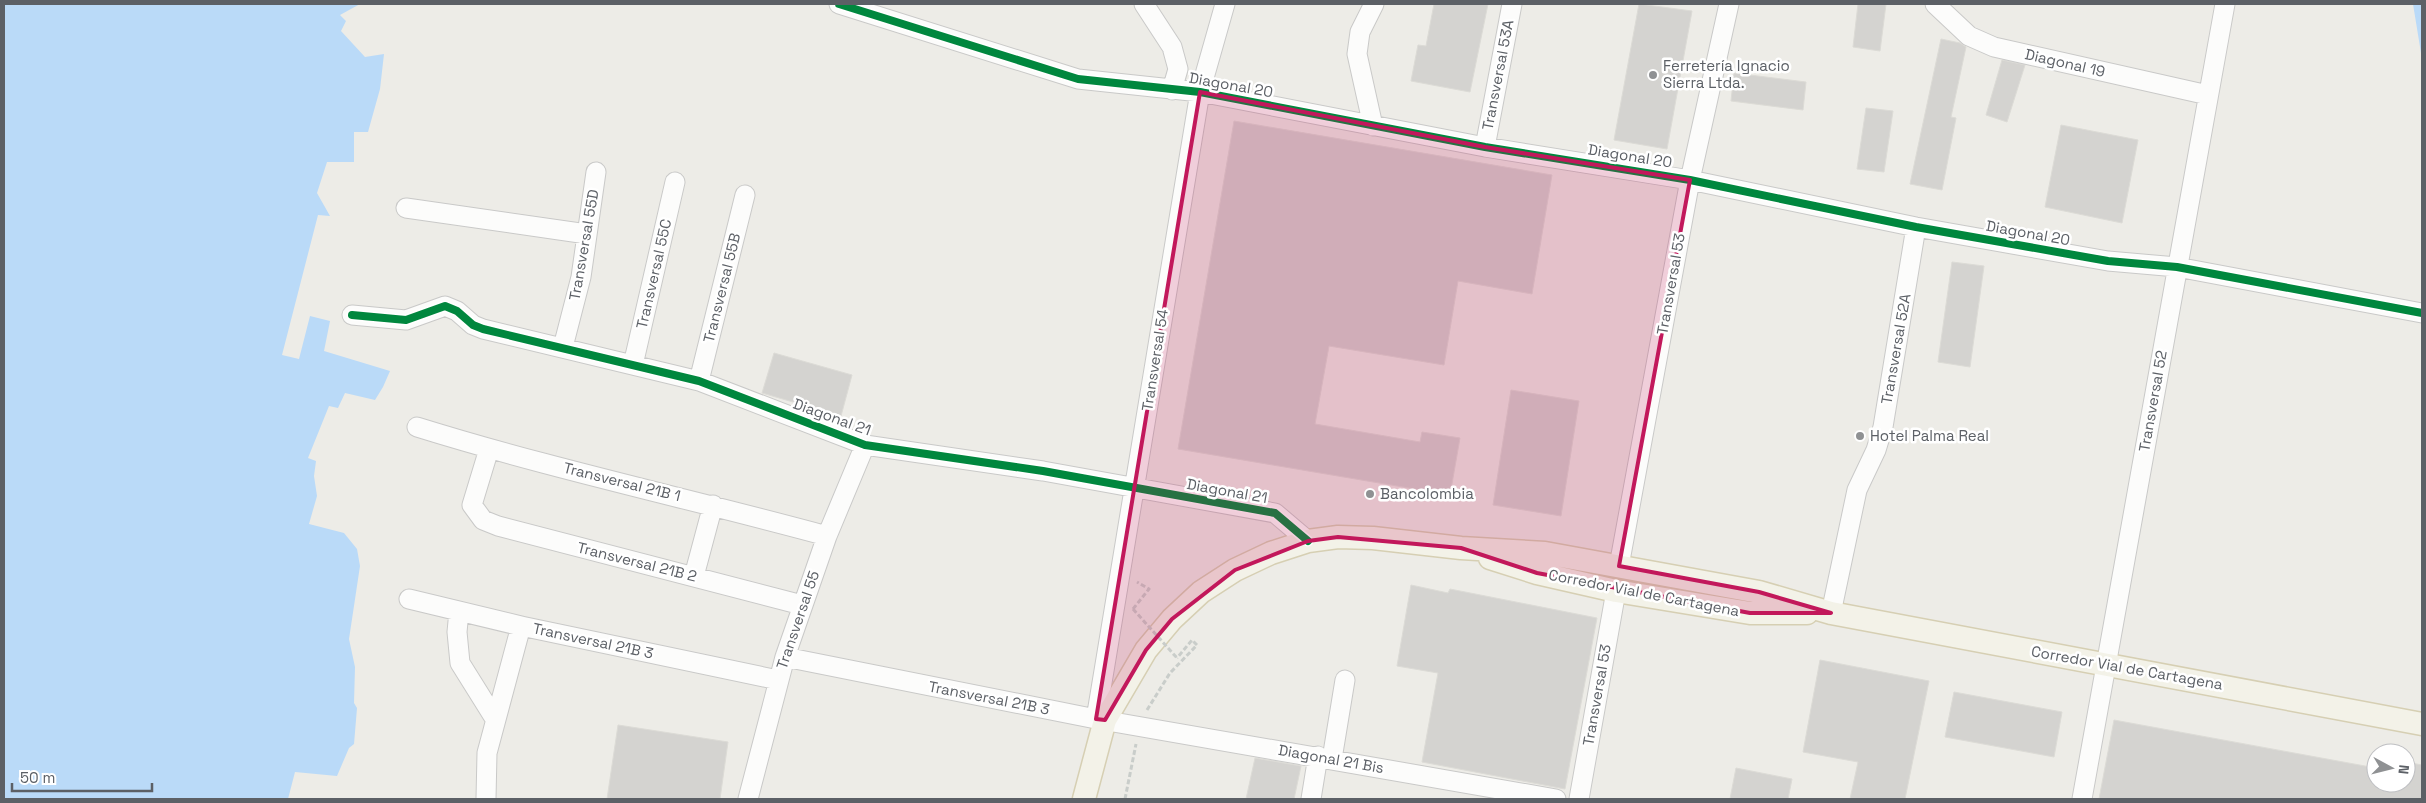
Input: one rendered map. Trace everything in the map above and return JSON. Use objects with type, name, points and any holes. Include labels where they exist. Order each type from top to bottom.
[{"type":"main road","name":"Corredor Vial de Cartagena","points":[[1084,799],[1094,760],[1101,719],[1146,650],[1172,618],[1201,592],[1235,570],[1271,553],[1308,541],[1338,537],[1373,538],[1461,548],[1545,553],[1759,592],[1831,613],[2105,666],[2225,686],[2422,724]]},
{"type":"main road","name":"Corredor Vial de Cartagena","points":[[1461,548],[1537,573],[1616,591],[1750,613],[1831,613]]},
{"type":"street","name":"Diagonal 20","points":[[839,4],[1078,79],[1200,92],[1485,147],[1690,180],[1916,227],[2108,261],[2177,268],[2422,313]]},
{"type":"street","points":[[1144,4],[1172,47],[1178,69],[1172,90]]},
{"type":"street","name":"Transversal 54","points":[[1101,719],[1134,488],[1200,92],[1225,4]]},
{"type":"street","points":[[1373,126],[1357,54],[1360,32],[1374,4]]},
{"type":"street","name":"Transversal 53A","points":[[1485,147],[1512,4]]},
{"type":"street","name":"Transversal 53","points":[[1619,566],[1690,180],[1729,4]]},
{"type":"street","name":"Diagonal 19","points":[[1935,4],[1969,36],[1994,47],[2208,95]]},
{"type":"street","name":"Transversal 52","points":[[2082,799],[2225,4]]},
{"type":"street","name":"Transversal 55D","points":[[563,347],[581,277],[596,172]]},
{"type":"street","name":"Transversal 55C","points":[[634,365],[675,182]]},
{"type":"street","name":"Transversal 55B","points":[[698,381],[745,196]]},
{"type":"street","points":[[406,208],[587,234]]},
{"type":"street","name":"Transversal 52A","points":[[1831,613],[1857,490],[1876,450],[1883,427],[1916,227]]},
{"type":"street","name":"Diagonal 21","points":[[352,315],[406,320],[445,306],[457,311],[473,324],[483,329],[698,381],[865,445],[1043,471],[1275,513],[1308,541]]},
{"type":"street","name":"Transversal 21B 1","points":[[417,427],[489,449],[713,505],[827,536]]},
{"type":"street","name":"Transversal 55","points":[[748,799],[778,680],[802,605],[827,536],[865,445]]},
{"type":"street","name":"Transversal 21B 2","points":[[489,449],[472,505],[483,520],[498,526],[802,605]]},
{"type":"street","points":[[694,576],[713,505]]},
{"type":"street","name":"Transversal 53","points":[[1579,799],[1616,591]]},
{"type":"street","name":"Transversal 21B 3","points":[[409,599],[520,626],[778,680]]},
{"type":"street","points":[[459,611],[457,632],[460,663],[495,719]]},
{"type":"street","points":[[486,799],[487,753],[520,626]]},
{"type":"street","name":"Transversal 21B 3","points":[[785,657],[1101,719]]},
{"type":"street","points":[[1312,799],[1325,758],[1345,680]]},
{"type":"street","name":"Diagonal 21 Bis","points":[[1101,719],[1556,799]]},
{"type":"street","points":[[1091,799],[1094,760]]},
{"type":"path","points":[[1149,589],[1133,610],[1177,658],[1192,640]]},
{"type":"highlighted area","points":[[1200,92],[1485,147],[1690,180],[1619,566],[1759,592],[1831,613],[1750,613],[1537,573],[1461,548],[1338,537],[1308,541],[1235,570],[1172,619],[1146,650],[1105,720],[1096,719]]},
{"type":"water","points":[[4,4],[360,4],[340,15],[346,21],[341,31],[365,57],[384,54],[380,89],[368,132],[354,132],[354,162],[327,162],[317,193],[330,216],[318,215],[282,355],[299,359],[310,316],[330,321],[324,351],[390,371],[375,400],[345,393],[338,408],[329,406],[308,458],[316,461],[314,476],[317,496],[309,524],[344,533],[357,549],[360,566],[349,639],[355,667],[354,703],[357,708],[354,744],[349,748],[337,776],[295,772],[288,799],[4,799]]},
{"type":"water","points":[[2413,4],[2422,4],[2422,54],[2421,53]]},
{"type":"building","points":[[1434,4],[1488,4],[1470,92],[1411,81],[1418,45],[1426,46]]},
{"type":"building","name":"Ferretería Ignacio Sierra Ltda.","points":[[1639,4],[1692,11],[1667,149],[1614,140]]},
{"type":"building","points":[[1858,4],[1886,4],[1880,51],[1853,47]]},
{"type":"building","points":[[1941,39],[1960,43],[1966,47],[1951,117],[1956,118],[1942,190],[1910,184]]},
{"type":"building","points":[[2002,60],[2025,65],[2007,122],[1986,115]]},
{"type":"building","points":[[1734,73],[1806,82],[1803,110],[1731,101]]},
{"type":"building","points":[[1866,108],[1893,111],[1884,172],[1857,169]]},
{"type":"building","points":[[1234,121],[1552,175],[1532,294],[1458,281],[1444,365],[1329,346],[1315,424],[1420,442],[1422,432],[1460,438],[1450,495],[1178,449]]},
{"type":"building","points":[[2061,125],[2138,140],[2122,223],[2045,207]]},
{"type":"building","points":[[1952,262],[1984,266],[1970,367],[1938,362]]},
{"type":"building","points":[[774,353],[852,375],[841,416],[762,393]]},
{"type":"building","points":[[1511,390],[1579,401],[1561,516],[1493,505]]},
{"type":"building","points":[[1411,585],[1448,593],[1450,589],[1597,618],[1565,789],[1422,762],[1438,673],[1397,666]]},
{"type":"building","points":[[1820,660],[1929,681],[1905,799],[1850,799],[1858,762],[1803,752]]},
{"type":"building","points":[[1954,692],[2062,712],[2054,757],[1945,737]]},
{"type":"building","points":[[2114,720],[2366,766],[2366,793],[2416,793],[2416,764],[2422,765],[2422,799],[2099,799]]},
{"type":"building","points":[[618,725],[728,742],[720,799],[607,799]]},
{"type":"building","points":[[1255,758],[1301,766],[1294,799],[1246,799]]},
{"type":"building","points":[[1736,768],[1792,779],[1788,799],[1730,799]]},
{"type":"cycle path","points":[[839,4],[1078,79],[1200,92],[1485,147],[1690,180],[1916,227],[2108,261],[2177,267],[2422,313]]},
{"type":"cycle path","points":[[352,315],[406,320],[445,306],[457,311],[473,325],[483,329],[699,381],[865,445],[1043,471],[1275,513],[1308,541]]},
{"type":"place","name":"Ferretería Ignacio Sierra Ltda.","points":[[1653,75]]},
{"type":"place","name":"Hotel Palma Real","points":[[1860,436]]},
{"type":"place","name":"Bancolombia","points":[[1370,494]]}]
